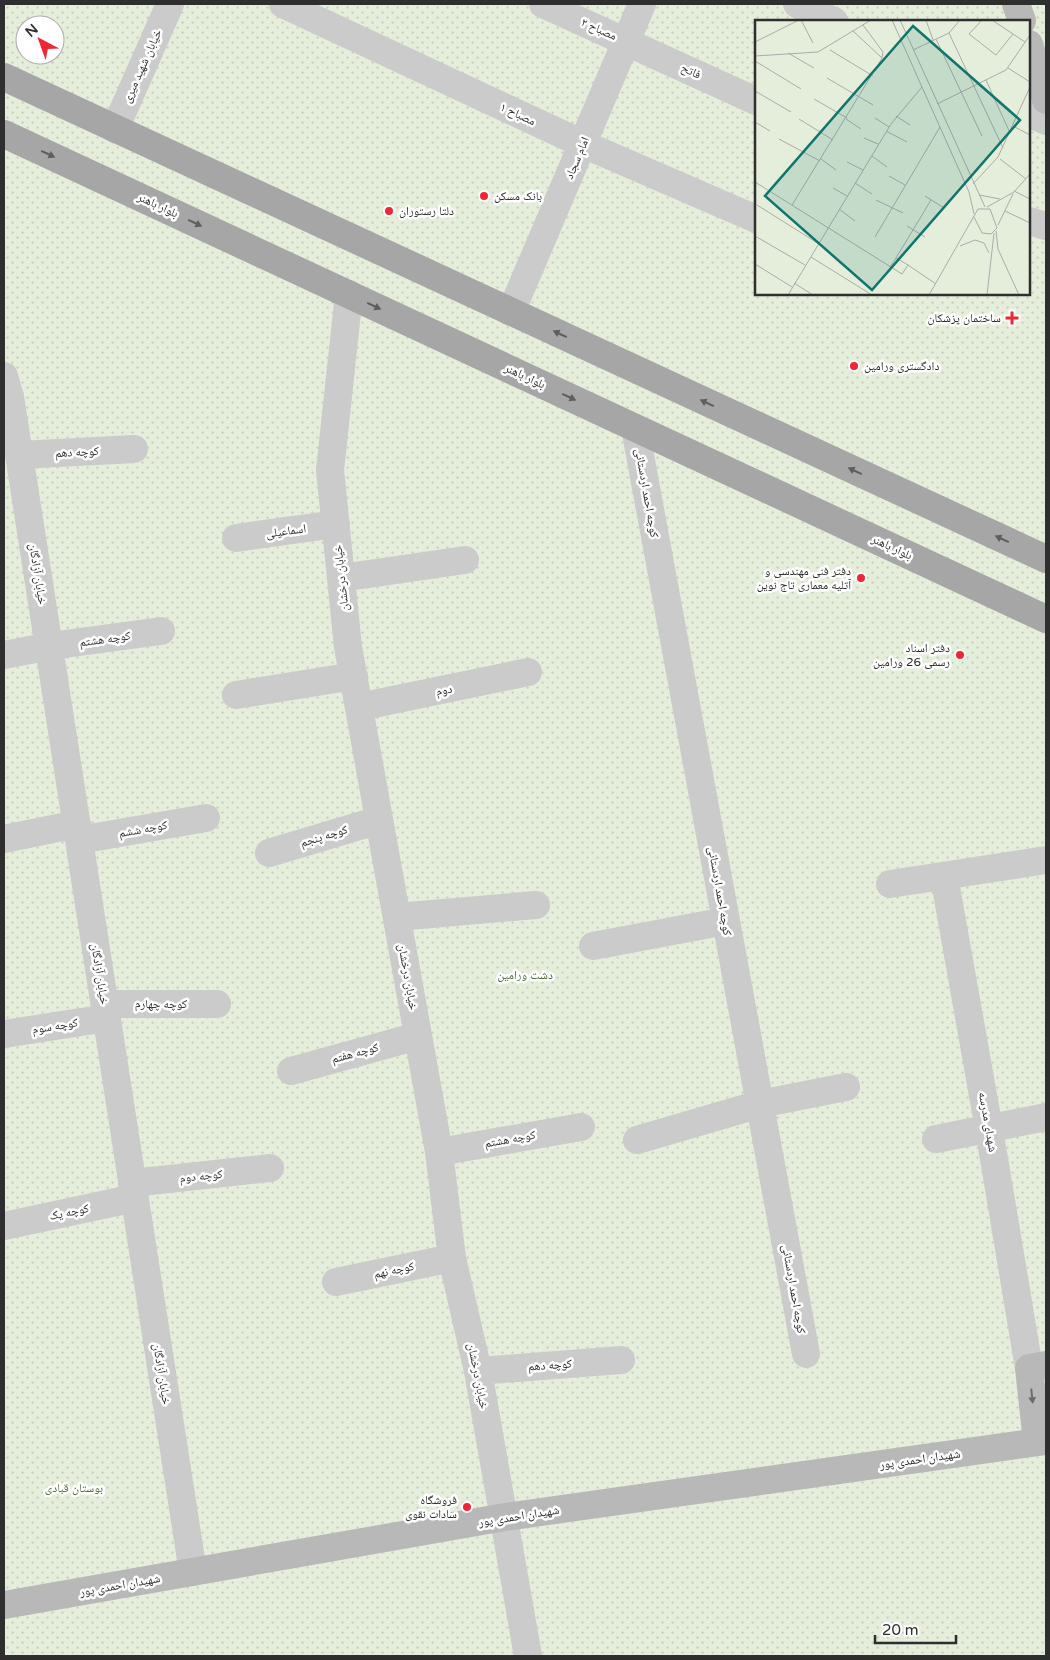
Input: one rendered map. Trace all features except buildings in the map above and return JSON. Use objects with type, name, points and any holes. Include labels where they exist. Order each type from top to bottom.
[{"type":"main road","points":[[4,77],[1046,560]]},
{"type":"main road","name":"بلوار باهنر","points":[[4,134],[1046,619]]},
{"type":"street","name":"خیابان شهید میری","points":[[115,129],[170,4]]},
{"type":"street","name":"مصباح ۱","points":[[283,4],[583,144],[755,219]]},
{"type":"street","name":"مصباح ۲","points":[[544,4],[627,41]]},
{"type":"street","name":"امام سجاد","points":[[511,312],[642,4]]},
{"type":"street","points":[[797,4],[832,20]]},
{"type":"street","points":[[1016,4],[1022,20]]},
{"type":"street","name":"فاتح","points":[[627,41],[755,101]]},
{"type":"street","points":[[1030,46],[1042,70],[1046,100]]},
{"type":"street","points":[[1030,113],[1046,121]]},
{"type":"street","points":[[1030,221],[1046,226]]},
{"type":"street","name":"خیابان درخشان","points":[[349,294],[330,470],[348,647],[439,1152],[452,1258],[478,1371],[528,1656]]},
{"type":"street","name":"خیابان آزادگان","points":[[4,376],[10,397],[15,464],[50,646],[193,1572]]},
{"type":"street","name":"کوچه احمد اردستانی","points":[[635,428],[806,1354]]},
{"type":"street","name":"کوچه دهم","points":[[15,464],[134,449]]},
{"type":"street","name":"اسماعیلی","points":[[236,538],[336,524]]},
{"type":"street","points":[[341,578],[465,560]]},
{"type":"street","name":"کوچه هشتم","points":[[50,646],[160,632]]},
{"type":"street","points":[[4,655],[50,646]]},
{"type":"street","name":"دوم","points":[[359,707],[528,672]]},
{"type":"street","points":[[236,694],[354,676]]},
{"type":"street","name":"کوچه ششم","points":[[78,832],[206,818]]},
{"type":"street","name":"کوچه پنجم","points":[[269,853],[379,820]]},
{"type":"street","points":[[4,839],[78,832]]},
{"type":"street","points":[[890,884],[1046,860]]},
{"type":"street","name":"شهدای مدرسه","points":[[944,876],[989,1129],[1037,1367]]},
{"type":"street","points":[[397,917],[536,904]]},
{"type":"street","points":[[593,946],[726,921]]},
{"type":"street","name":"کوچه چهارم","points":[[106,1011],[218,1004]]},
{"type":"street","name":"کوچه سوم","points":[[4,1034],[106,1011]]},
{"type":"street","name":"کوچه هفتم","points":[[291,1071],[418,1036]]},
{"type":"street","points":[[637,1140],[760,1104],[846,1086]]},
{"type":"street","points":[[936,1139],[1046,1117]]},
{"type":"street","name":"کوچه هشتم","points":[[439,1152],[581,1127]]},
{"type":"street","name":"کوچه دوم","points":[[134,1191],[270,1168]]},
{"type":"street","name":"کوچه یک","points":[[4,1226],[134,1191]]},
{"type":"street","name":"کوچه نهم","points":[[336,1282],[452,1258]]},
{"type":"street","name":"کوچه دهم","points":[[478,1371],[621,1360]]},
{"type":"street","points":[[1037,1367],[1042,1442]]},
{"type":"street","name":"شهیدان احمدی پور","points":[[4,1605],[505,1517],[1042,1442]]},
{"type":"green space","name":"دشت ورامین","points":[[4,4],[1046,4],[1046,1656],[4,1656]]},
{"type":"place","name":"بانک مسکن","points":[[484,196]]},
{"type":"place","name":"دلتا رستوران","points":[[389,211]]},
{"type":"place","name":"ساختمان پزشکان","points":[[1012,318]]},
{"type":"place","name":"دادگستری ورامین","points":[[854,366]]},
{"type":"place","name":"دفتر فنی مهندسی و آتلیه معماری تاج نوین","points":[[861,578]]},
{"type":"place","name":"دفتر اسناد رسمی 26 ورامین","points":[[960,655]]},
{"type":"place","name":"فروشگاه سادات نقوی","points":[[467,1507]]},
{"type":"park label","name":"بوستان قبادی","points":[[74,1488]]}]
